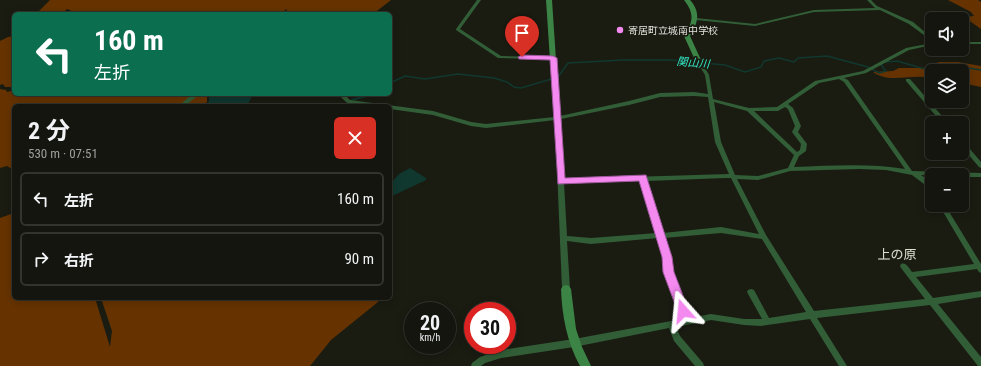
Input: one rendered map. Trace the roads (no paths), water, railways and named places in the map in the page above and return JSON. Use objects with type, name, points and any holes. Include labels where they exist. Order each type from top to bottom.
[{"type":"street","points":[[479,0],[458,28],[500,57],[553,58]]},
{"type":"street","points":[[549,0],[558,118],[567,311],[574,343],[586,366]]},
{"type":"street","points":[[687,0],[695,11],[696,19],[687,36],[707,75],[718,142],[733,176],[764,236],[843,366]]},
{"type":"street","points":[[869,0],[882,9],[911,23],[925,34]]},
{"type":"street","points":[[696,19],[754,25],[814,12],[882,9]]},
{"type":"street","points":[[969,43],[981,43]]},
{"type":"street","points":[[392,107],[433,113],[481,126],[558,118],[660,95],[694,94],[749,110],[778,109],[817,82],[864,72],[908,48],[925,45]]},
{"type":"street","points":[[841,78],[846,81],[912,173],[925,181]]},
{"type":"street","points":[[908,80],[939,116]]},
{"type":"street","points":[[179,104],[190,100],[193,96]]},
{"type":"street","points":[[343,96],[348,101],[371,104]]},
{"type":"street","points":[[786,104],[790,108],[798,126],[795,132],[804,144],[803,151],[797,155],[790,169]]},
{"type":"street","points":[[749,110],[797,155]]},
{"type":"street","points":[[969,151],[981,166]]},
{"type":"street","points":[[561,181],[733,176],[758,178],[790,169],[886,168],[912,173],[981,175]]},
{"type":"street","points":[[643,178],[667,257],[669,272],[687,322]]},
{"type":"street","points":[[910,275],[980,268],[946,212]]},
{"type":"street","points":[[563,238],[591,241],[722,230],[764,236]]},
{"type":"street","points":[[903,266],[981,363]]},
{"type":"street","points":[[752,292],[767,322]]},
{"type":"street","points":[[475,366],[483,360],[501,354],[574,343],[711,317],[744,322],[767,322],[811,315],[932,302],[981,294]]},
{"type":"street","points":[[671,324],[677,338],[700,366]]},
{"type":"water","points":[[209,96],[252,96],[248,104],[207,104],[209,101]]},
{"type":"water","points":[[410,168],[426,178],[426,180],[392,196],[392,182],[399,174]]},
{"type":"waterway","name":"関山川","points":[[392,82],[405,76],[425,79],[458,74],[494,78],[507,82],[514,87],[521,88],[558,77],[568,63],[623,60],[671,60],[725,65],[745,72],[761,67],[764,61],[779,58],[794,62],[798,58],[827,56],[868,67],[879,73],[886,71],[881,65],[882,64]]},
{"type":"waterway","name":"関山川","points":[[886,62],[897,61],[925,69],[950,65],[981,70]]},
{"type":"waterway","name":"関山川","points":[[348,104],[352,100],[366,96]]},
{"type":"place","name":"寄居町立城南中学校","points":[[620,30]]},
{"type":"district","name":"上の原","points":[[897,254]]}]
